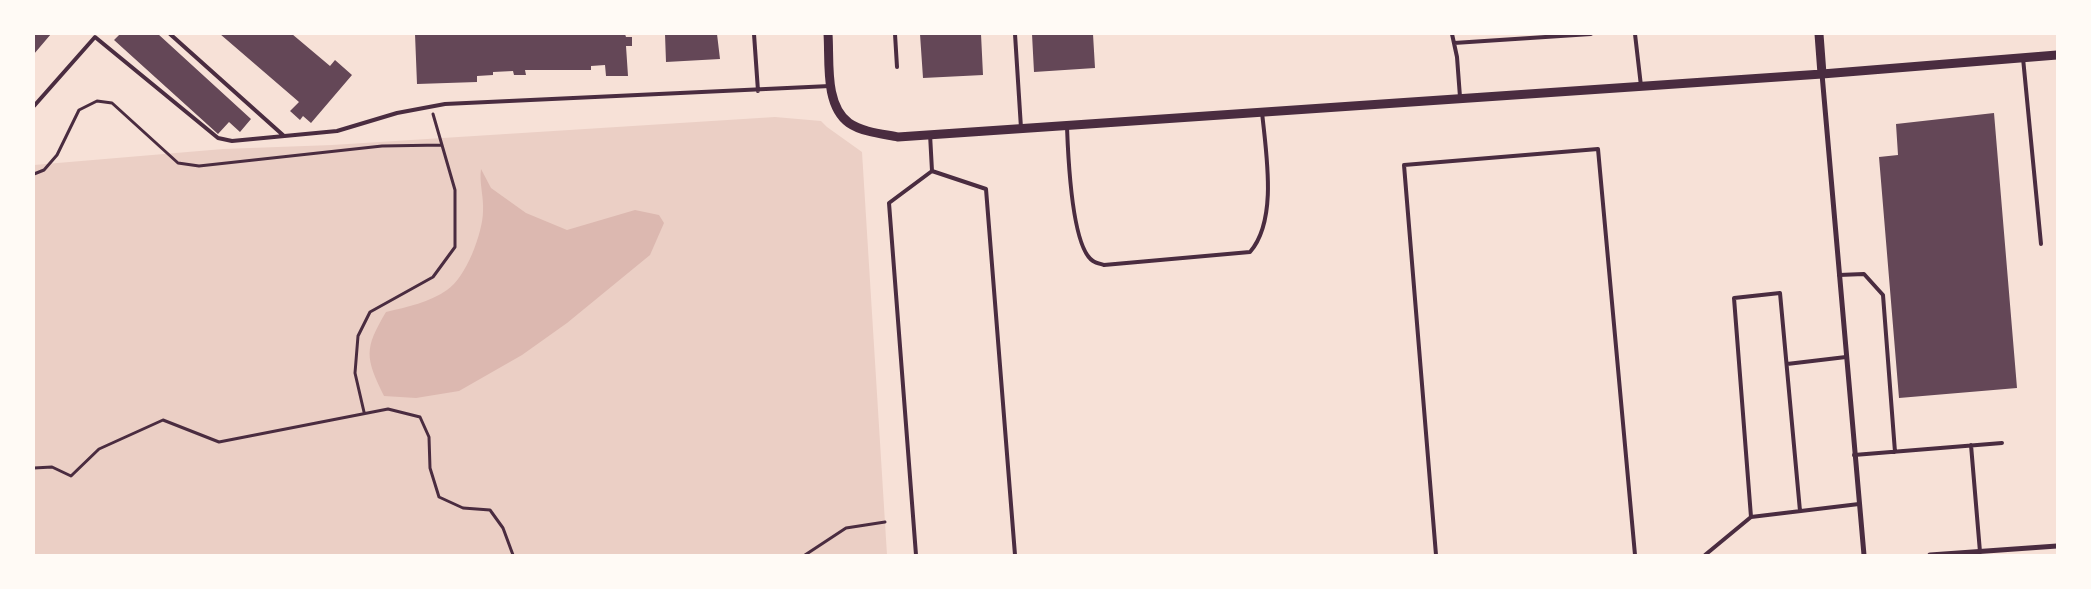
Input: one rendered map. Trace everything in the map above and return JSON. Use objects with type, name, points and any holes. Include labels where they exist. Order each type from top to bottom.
[{"type":"street","points":[[828,34],[830,86],[837,108],[849,123],[898,137],[1460,97],[1822,74],[2057,55]]},
{"type":"street","points":[[1819,34],[1864,555]]},
{"type":"street","points":[[1930,555],[2057,546]]},
{"type":"lane","points":[[170,34],[284,136]]},
{"type":"lane","points":[[754,34],[758,91]]},
{"type":"lane","points":[[895,34],[897,66]]},
{"type":"lane","points":[[1015,34],[1021,128]]},
{"type":"lane","points":[[1452,34],[1460,97]]},
{"type":"lane","points":[[1454,44],[1591,34]]},
{"type":"lane","points":[[1635,34],[1641,86]]},
{"type":"lane","points":[[34,106],[96,35],[218,138],[232,141],[337,131],[397,113],[455,103],[758,91],[830,86]]},
{"type":"lane","points":[[2023,58],[2041,244]]},
{"type":"lane","points":[[1066,124],[1069,178],[1080,242],[1092,261],[1104,265],[1250,252],[1257,245],[1266,222],[1268,166],[1262,111]]},
{"type":"lane","points":[[930,134],[932,171]]},
{"type":"lane","points":[[1436,555],[1404,165],[1598,149],[1635,555]]},
{"type":"lane","points":[[916,555],[889,203],[932,171]]},
{"type":"lane","points":[[932,171],[986,188],[1015,555]]},
{"type":"lane","points":[[1839,276],[1864,274],[1882,295],[1894,452]]},
{"type":"lane","points":[[1752,516],[1734,298],[1780,293],[1800,511]]},
{"type":"lane","points":[[1787,364],[1846,357]]},
{"type":"lane","points":[[1854,455],[2002,443]]},
{"type":"lane","points":[[1971,445],[1980,552]]},
{"type":"lane","points":[[1705,555],[1752,516],[1859,504]]},
{"type":"path","points":[[364,412],[355,373],[358,336],[370,312],[433,276],[455,247],[455,190],[431,106]]},
{"type":"path","points":[[34,468],[52,467],[71,476],[100,449],[163,420],[219,442],[388,408],[420,417],[429,437],[430,468],[439,497],[463,508],[490,510],[503,528],[513,555]]},
{"type":"path","points":[[805,555],[846,528],[885,522]]},
{"type":"shaded area","points":[[775,117],[821,121],[862,152],[887,555],[34,555],[34,165],[223,149],[332,145]]},
{"type":"shaded area","points":[[481,169],[491,188],[526,213],[567,230],[635,210],[659,215],[664,223],[650,255],[567,323],[522,355],[459,391],[416,398],[384,396],[370,362],[371,345],[374,335],[386,312],[433,298],[447,290],[461,276],[472,254],[480,231],[483,206]]},
{"type":"building","points":[[34,34],[51,34],[34,54]]},
{"type":"building","points":[[120,34],[158,34],[251,119],[240,132],[229,122],[218,134],[114,40]]},
{"type":"building","points":[[220,34],[292,34],[330,66],[335,60],[352,75],[311,123],[303,116],[300,120],[290,111],[299,102]]},
{"type":"building","points":[[415,34],[625,34],[626,37],[632,37],[632,46],[626,46],[628,76],[606,76],[605,65],[591,66],[591,70],[525,70],[526,75],[514,75],[513,71],[493,72],[493,75],[477,76],[477,82],[417,84]]},
{"type":"building","points":[[665,34],[717,34],[720,59],[666,62]]},
{"type":"building","points":[[920,34],[981,34],[983,75],[923,78]]},
{"type":"building","points":[[1032,34],[1093,34],[1095,68],[1034,72]]},
{"type":"building","points":[[1994,113],[2017,388],[1899,398],[1879,157],[1898,155],[1896,124]]}]
